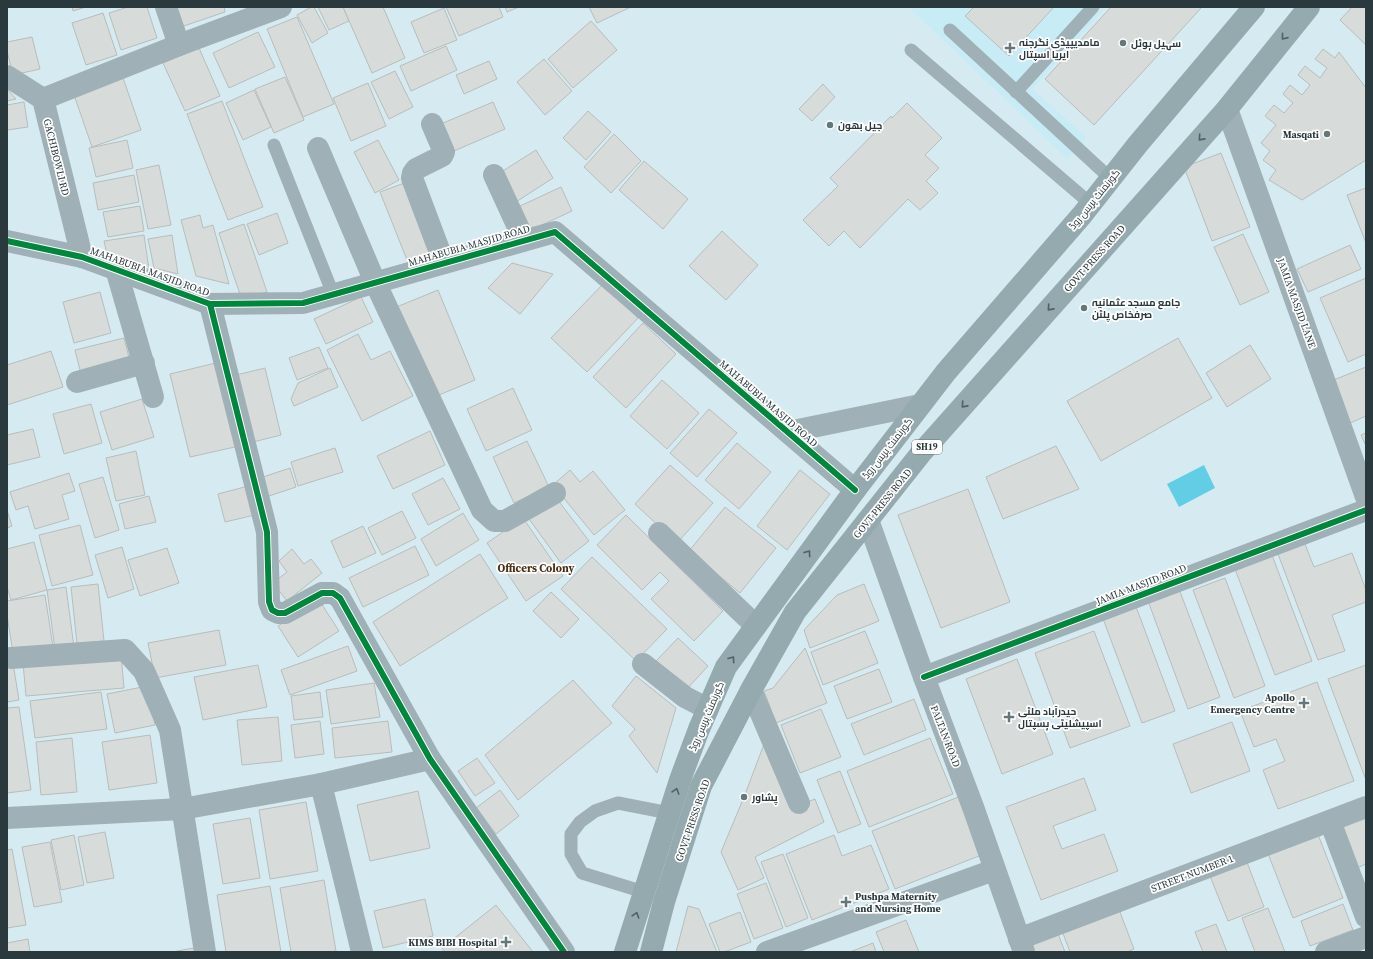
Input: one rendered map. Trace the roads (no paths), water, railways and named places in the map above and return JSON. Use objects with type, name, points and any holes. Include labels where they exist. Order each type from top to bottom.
[{"type":"main road","name":"گورنمنٹ پریس روڈ","points":[[625,952],[680,780],[726,667],[855,490],[951,366],[1091,204],[1138,144],[1254,7]]},
{"type":"main road","name":"GOVT PRESS ROAD","points":[[651,952],[664,902],[701,786],[751,690],[795,612],[927,446],[1227,109],[1309,7]]},
{"type":"street","points":[[166,7],[179,45]]},
{"type":"street","points":[[7,76],[43,99],[179,45],[281,7]]},
{"type":"street","name":"GACHIBOWLI RD","points":[[43,99],[82,257]]},
{"type":"street","name":"JAMIA MASJID LANE","points":[[1227,109],[1366,497]]},
{"type":"street","points":[[432,124],[444,152],[442,156],[416,169],[412,178],[444,263]]},
{"type":"street","points":[[318,148],[375,282],[482,510],[494,521],[505,521],[555,493]]},
{"type":"street","points":[[494,175],[524,240]]},
{"type":"street","name":"MAHABUBIA MASJID ROAD","points":[[7,241],[82,257],[210,304],[303,303],[555,232],[855,490]]},
{"type":"street","points":[[116,269],[153,398]]},
{"type":"street","points":[[210,304],[267,532],[269,602],[272,610],[278,613],[285,613],[322,594],[333,592],[340,598],[430,759],[564,952]]},
{"type":"street","points":[[77,382],[144,363]]},
{"type":"street","points":[[788,432],[920,405]]},
{"type":"street","name":"JAMIA MASJID ROAD","points":[[924,677],[1366,510]]},
{"type":"street","name":"PALTAN ROAD","points":[[868,520],[924,677],[973,807],[1021,945]]},
{"type":"street","points":[[659,533],[756,626]]},
{"type":"street","points":[[11,658],[125,650],[144,671],[170,730],[205,952]]},
{"type":"street","points":[[643,664],[685,697],[708,709]]},
{"type":"street","points":[[751,690],[799,803]]},
{"type":"street","points":[[7,818],[182,809],[321,784],[430,759]]},
{"type":"street","points":[[321,784],[362,952]]},
{"type":"street","name":"STREET NUMBER 1","points":[[1021,945],[1366,807]]},
{"type":"street","points":[[1330,821],[1366,917]]},
{"type":"street","points":[[767,952],[994,870]]},
{"type":"street","points":[[1326,952],[1366,937]]},
{"type":"lane","points":[[1016,92],[1093,7]]},
{"type":"lane","points":[[950,30],[1111,179]]},
{"type":"lane","points":[[912,50],[1091,204]]},
{"type":"lane","points":[[274,145],[333,294]]},
{"type":"lane","points":[[644,892],[582,873],[571,854],[571,834],[580,822],[595,811],[618,803],[669,813]]},
{"type":"water","points":[[1204,465],[1215,488],[1179,507],[1167,484]]},
{"type":"place","name":"سہیل ہوٹل","points":[[1123,43]]},
{"type":"place","name":"مامدیپیڈی نگرجنہ ایریا اسپتال","points":[[1010,48]]},
{"type":"place","name":"جیل بھون","points":[[830,125]]},
{"type":"place","name":"Masqati","points":[[1327,134]]},
{"type":"place","name":"جامع مسجد عثمانیہ صرفخاص پلٹن","points":[[1084,308]]},
{"type":"place","name":"Apollo Emergency Centre","points":[[1304,703]]},
{"type":"place","name":"حیدرآباد ملٹی اسپیشلیٹی ہسپتال","points":[[1009,717]]},
{"type":"place","name":"پشاور","points":[[744,797]]},
{"type":"place","name":"Pushpa Maternity and Nursing Home","points":[[846,902]]},
{"type":"place","name":"KIMS BIBI Hospital","points":[[506,942]]},
{"type":"district","name":"Officers Colony","points":[[536,568]]}]
